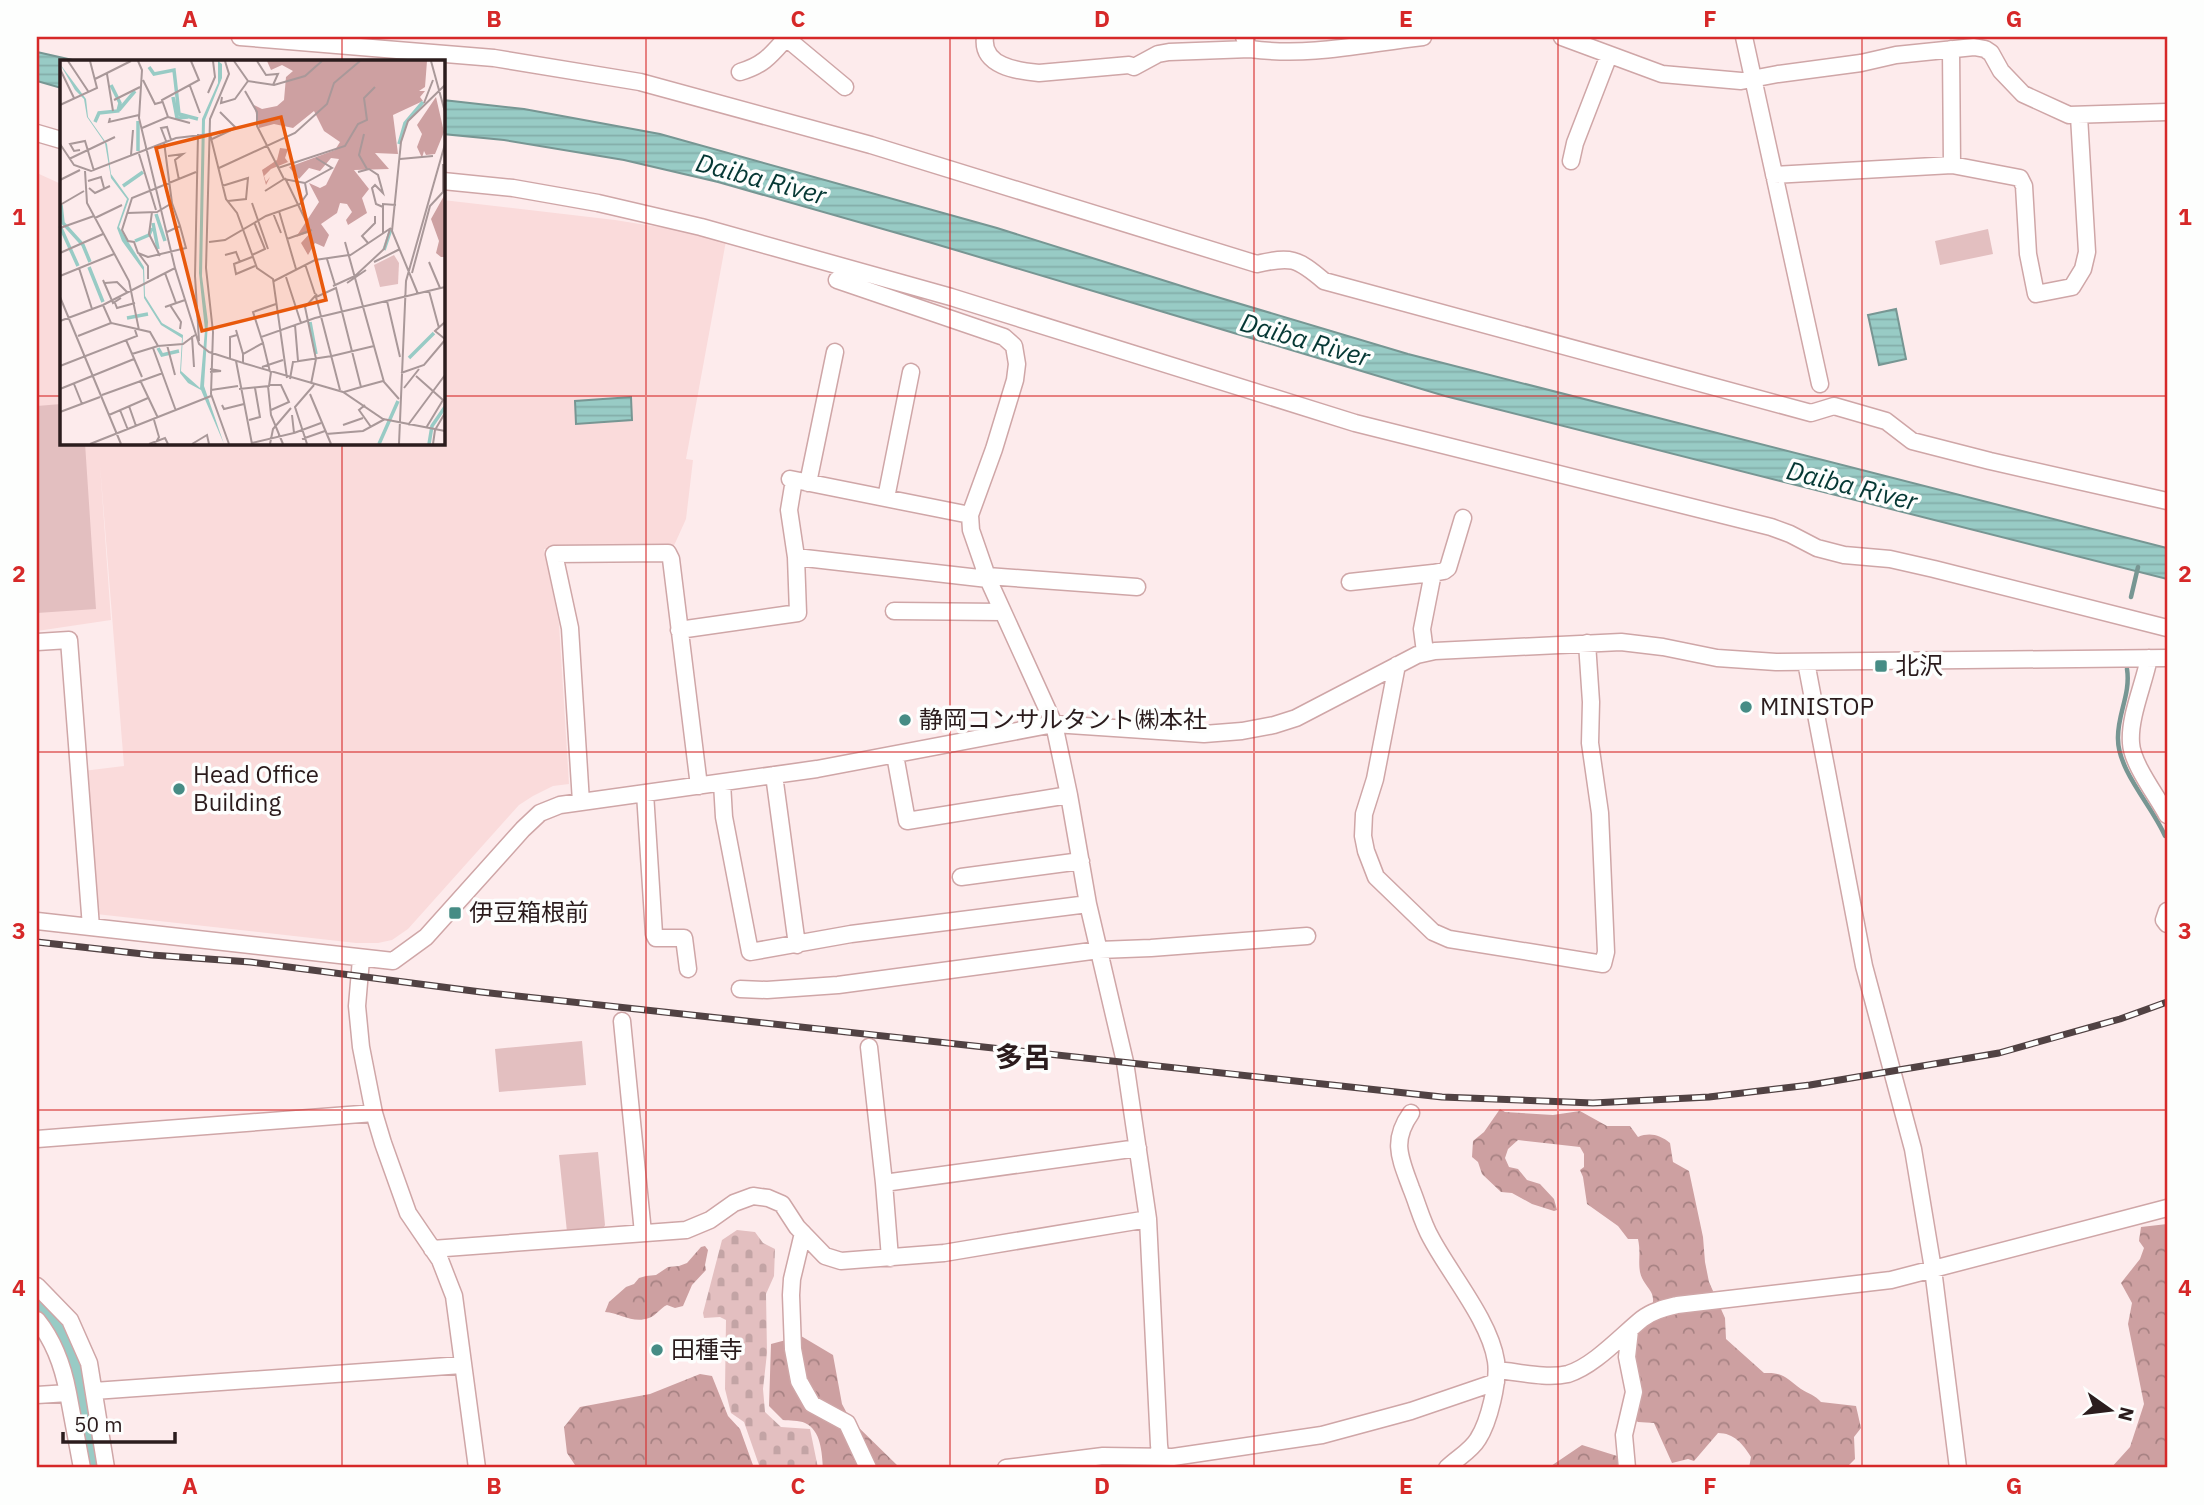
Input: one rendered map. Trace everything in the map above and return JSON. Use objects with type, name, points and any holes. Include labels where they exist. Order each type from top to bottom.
[{"type":"street","points":[[240,37],[494,58],[640,82],[871,145],[1257,264],[1283,258],[1304,264],[1324,281],[1811,413],[1834,406],[1886,421],[1912,441],[2167,501]]},
{"type":"street","points":[[740,72],[756,68],[786,37],[845,87]]},
{"type":"street","points":[[985,37],[988,55],[997,63],[1039,73],[1129,65],[1134,67],[1158,54],[1247,43],[1278,53],[1335,50],[1423,37]]},
{"type":"street","points":[[1562,37],[1662,74],[1741,81],[1896,55],[1974,47],[1991,53],[2001,71],[2024,94],[2069,115],[2167,112]]},
{"type":"street","points":[[1744,37],[1820,384]]},
{"type":"street","points":[[1951,49],[1952,165]]},
{"type":"street","points":[[1572,161],[1575,143],[1609,55]]},
{"type":"street","points":[[1774,176],[1952,165],[2020,178],[2024,186],[2028,254],[2036,294],[2067,290],[2077,280],[2087,252],[2079,116]]},
{"type":"street","points":[[37,133],[60,140]]},
{"type":"street","points":[[444,181],[513,188],[598,202],[701,227],[951,297],[1355,423],[1771,527],[1817,548],[1835,553],[1890,559],[2167,628]]},
{"type":"street","points":[[838,281],[1004,337],[1014,346],[1016,380],[995,449],[970,515],[971,530],[987,578],[1054,724],[1088,904],[1125,1062],[1148,1219],[1161,1463]]},
{"type":"street","points":[[944,316],[951,297]]},
{"type":"street","points":[[679,630],[798,613],[796,557],[789,510],[835,352]]},
{"type":"street","points":[[886,498],[911,372]]},
{"type":"street","points":[[797,481],[970,515]]},
{"type":"street","points":[[1350,582],[1444,571],[1448,568],[1463,518]]},
{"type":"street","points":[[581,802],[570,628],[554,554],[668,553],[671,559],[699,786]]},
{"type":"street","points":[[796,557],[987,578],[1137,587]]},
{"type":"street","points":[[1425,652],[1422,629],[1433,573]]},
{"type":"street","points":[[894,611],[1003,612]]},
{"type":"street","points":[[37,642],[69,640],[91,927]]},
{"type":"street","points":[[1397,665],[1386,730],[1364,821],[1366,851],[1376,877],[1433,932],[1449,939],[1603,964],[1606,952],[1600,813],[1590,743],[1591,702],[1587,643]]},
{"type":"street","points":[[37,921],[394,961],[426,937],[540,813],[560,805],[817,769],[1054,724],[1204,734],[1242,731],[1296,718],[1425,652],[1587,643],[1642,644],[1717,658],[1806,662],[2167,658]]},
{"type":"street","points":[[2149,658],[2130,741],[2139,766],[2167,815]]},
{"type":"street","points":[[1806,662],[1864,966],[1913,1149],[1933,1269],[1958,1468]]},
{"type":"street","points":[[895,755],[907,821],[1069,795]]},
{"type":"street","points":[[774,775],[797,944]]},
{"type":"street","points":[[722,783],[724,817],[750,952],[851,934],[1088,904]]},
{"type":"street","points":[[645,793],[654,934],[656,938],[684,938],[688,968]]},
{"type":"street","points":[[961,877],[1081,862]]},
{"type":"street","points":[[2167,911],[2164,920],[2167,924]]},
{"type":"street","points":[[740,989],[767,990],[838,985],[1099,950],[1307,936]]},
{"type":"street","points":[[361,959],[357,1006],[361,1047],[374,1113],[408,1213],[444,1268],[454,1296],[477,1468]]},
{"type":"street","points":[[622,1021],[643,1233]]},
{"type":"street","points":[[869,1046],[890,1258]]},
{"type":"street","points":[[37,1139],[374,1113]]},
{"type":"street","points":[[1411,1113],[1398,1140],[1405,1172],[1422,1219],[1485,1330],[1495,1354],[1496,1376],[1487,1418],[1479,1438],[1447,1468]]},
{"type":"street","points":[[884,1183],[1138,1148]]},
{"type":"street","points":[[432,1249],[686,1230],[710,1220],[734,1203],[752,1196],[768,1198],[782,1204],[803,1233],[825,1256],[841,1261],[944,1253],[1148,1219]]},
{"type":"street","points":[[1006,1468],[1102,1456],[1161,1463],[1173,1457],[1342,1431],[1411,1411],[1496,1376],[1567,1374],[1584,1366],[1650,1314],[1677,1305],[1866,1284],[2167,1208]]},
{"type":"street","points":[[803,1233],[791,1295],[793,1349],[799,1381],[813,1404],[847,1423],[867,1468]]},
{"type":"street","points":[[37,1286],[70,1320],[89,1363],[94,1391],[88,1433],[94,1465]]},
{"type":"street","points":[[37,1320],[55,1350],[68,1393],[88,1433],[94,1465]]},
{"type":"street","points":[[1627,1468],[1624,1435],[1634,1392],[1627,1357],[1630,1330]]},
{"type":"street","points":[[94,1391],[463,1365]]},
{"type":"street","points":[[37,1395],[68,1393]]},
{"type":"shaded area","points":[[37,173],[60,184],[60,444],[444,444],[444,200],[615,220],[690,232],[726,241],[686,459],[693,460],[686,519],[672,550],[544,549],[559,624],[569,784],[553,786],[519,805],[408,929],[392,940],[356,943],[96,914],[83,771],[124,766],[100,465],[111,620],[37,631]]},
{"type":"green space","points":[[1988,229],[1993,254],[1940,265],[1935,241]]},
{"type":"green space","points":[[60,404],[60,444],[85,444],[96,609],[37,613],[37,406]]},
{"type":"green space","points":[[582,1041],[586,1085],[499,1092],[495,1049]]},
{"type":"green space","points":[[1500,1109],[1505,1112],[1553,1115],[1580,1111],[1607,1126],[1630,1126],[1638,1137],[1655,1135],[1670,1143],[1673,1162],[1689,1171],[1709,1282],[1725,1318],[1726,1339],[1764,1373],[1784,1376],[1821,1402],[1856,1406],[1861,1428],[1854,1437],[1855,1459],[1846,1468],[1749,1468],[1751,1457],[1741,1444],[1729,1435],[1718,1433],[1694,1461],[1688,1459],[1672,1463],[1654,1423],[1638,1422],[1632,1418],[1641,1392],[1634,1362],[1632,1335],[1653,1304],[1651,1292],[1640,1272],[1638,1239],[1628,1239],[1618,1226],[1587,1204],[1580,1170],[1584,1167],[1584,1154],[1580,1147],[1518,1140],[1508,1149],[1505,1158],[1509,1167],[1518,1169],[1527,1180],[1540,1184],[1554,1199],[1557,1210],[1532,1204],[1512,1193],[1501,1192],[1482,1174],[1478,1162],[1472,1157],[1473,1141],[1484,1132]]},
{"type":"green space","points":[[598,1152],[605,1225],[603,1229],[567,1232],[559,1155]]},
{"type":"green space","points":[[2167,1224],[2167,1468],[2111,1468],[2130,1447],[2144,1404],[2128,1324],[2132,1303],[2121,1283],[2140,1259],[2144,1248],[2139,1241],[2141,1227]]},
{"type":"green space","points":[[737,1230],[755,1232],[763,1243],[775,1249],[774,1276],[766,1294],[767,1353],[763,1389],[765,1412],[781,1427],[810,1429],[818,1468],[760,1468],[744,1422],[731,1413],[725,1389],[726,1320],[720,1317],[704,1318],[703,1313],[722,1240]]},
{"type":"green space","points":[[705,1246],[708,1250],[706,1270],[692,1285],[683,1306],[675,1308],[667,1305],[652,1317],[643,1320],[605,1312],[609,1302],[639,1278],[656,1275],[668,1267],[687,1263]]},
{"type":"green space","points":[[801,1336],[833,1355],[842,1404],[850,1419],[900,1468],[823,1468],[820,1442],[810,1426],[803,1422],[783,1420],[769,1406],[771,1344]]},
{"type":"green space","points":[[700,1374],[712,1376],[728,1416],[740,1429],[754,1468],[577,1468],[567,1453],[564,1427],[580,1407],[650,1394]]},
{"type":"green space","points":[[1582,1445],[1617,1456],[1618,1468],[1548,1468]]},
{"type":"water","points":[[37,52],[73,60],[60,60],[60,88],[37,81]]},
{"type":"water","name":"Daiba River","points":[[444,100],[524,109],[660,134],[997,228],[1408,354],[2167,548],[2167,579],[1445,396],[718,182],[624,160],[504,140],[444,134]]},
{"type":"water","points":[[1896,309],[1906,359],[1879,365],[1868,315]]},
{"type":"water","points":[[631,397],[632,420],[576,424],[575,401]]},
{"type":"waterway","points":[[2131,597],[2138,567]]},
{"type":"waterway","points":[[2127,669],[2127,687],[2118,730],[2120,751],[2130,776],[2165,836]]},
{"type":"waterway","points":[[37,1303],[61,1334],[77,1377],[92,1468]]},
{"type":"railway","points":[[37,942],[152,955],[250,962],[481,992],[1442,1097],[1593,1103],[1709,1097],[1810,1085],[1999,1053],[2120,1019],[2167,1002]]},
{"type":"place","name":"北沢","points":[[1881,666]]},
{"type":"place","name":"MINISTOP","points":[[1746,707]]},
{"type":"place","name":"静岡コンサルタント㈱本社","points":[[905,720]]},
{"type":"place","name":"Head Office Building","points":[[179,789]]},
{"type":"place","name":"伊豆箱根前","points":[[455,913]]},
{"type":"place","name":"田種寺","points":[[657,1350]]},
{"type":"district","name":"多呂","points":[[1023,1057]]}]
